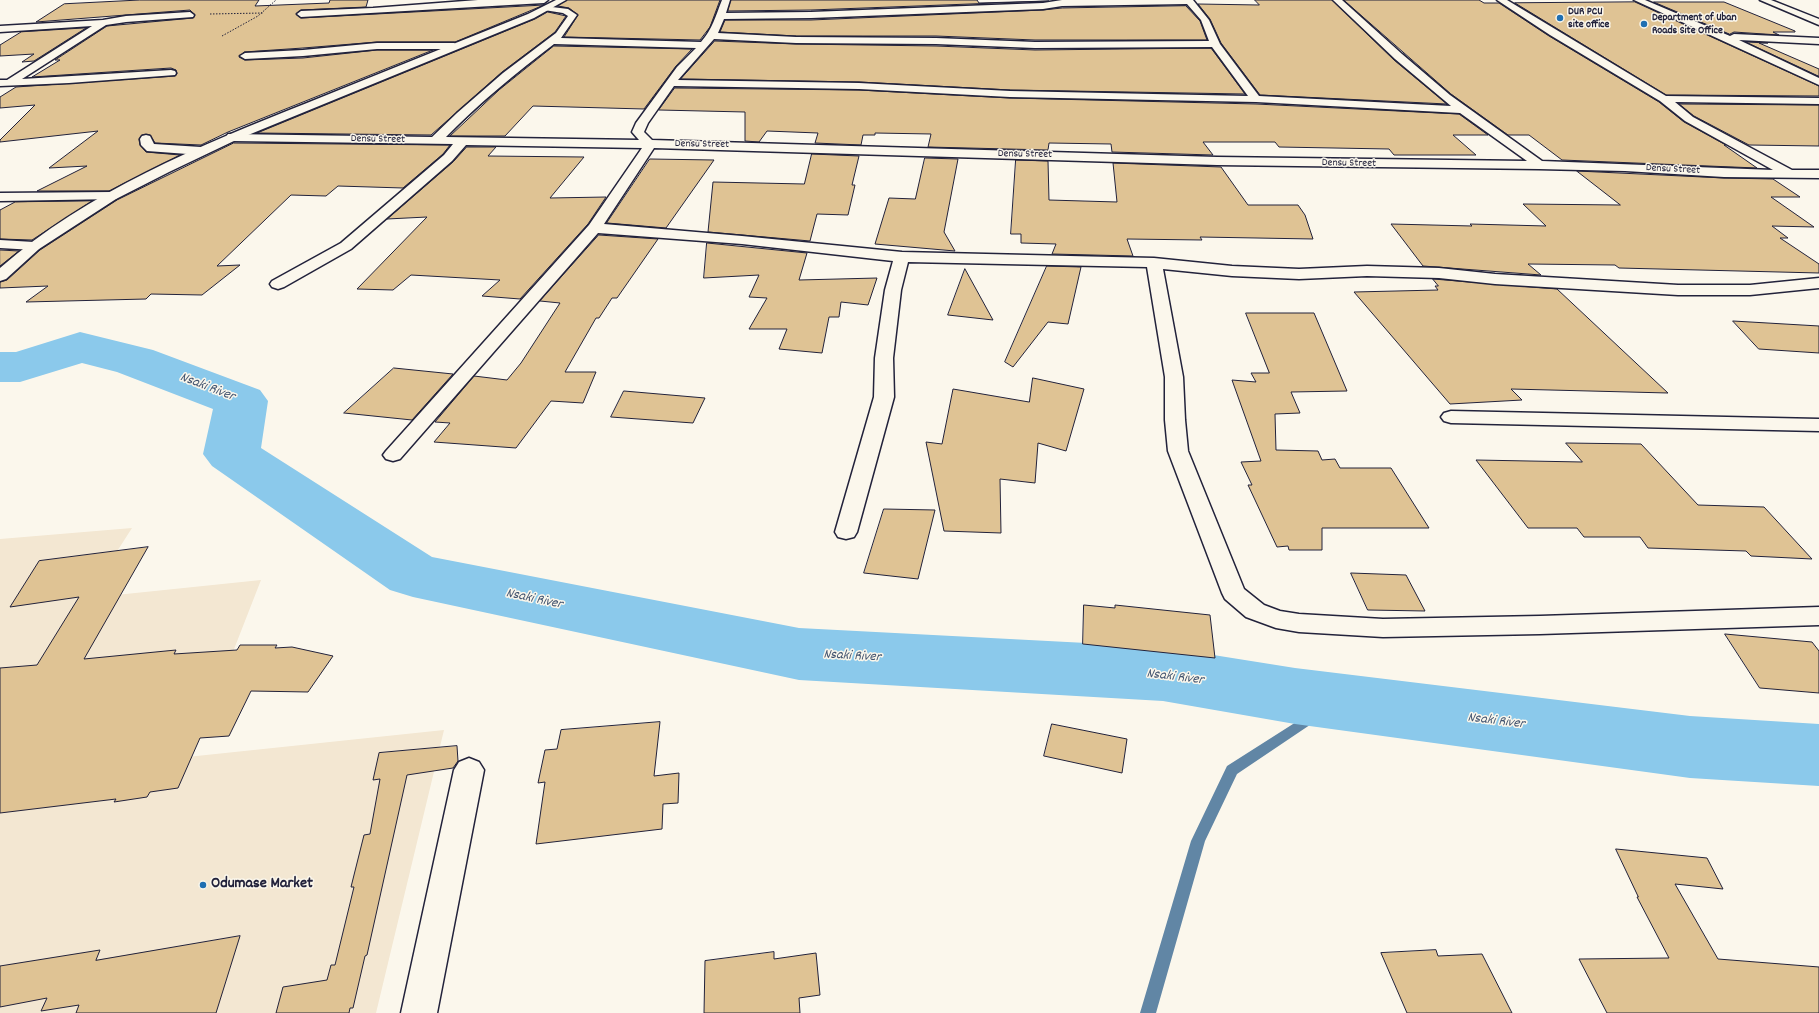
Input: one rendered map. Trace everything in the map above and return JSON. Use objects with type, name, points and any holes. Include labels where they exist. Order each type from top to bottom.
[{"type":"street","points":[[0,276],[34,246],[111,196],[201,151],[454,46],[546,4],[562,0]]},
{"type":"street","points":[[393,455],[594,228],[643,158],[649,144],[638,132],[650,112],[671,83],[712,36],[726,0]]},
{"type":"street","points":[[721,16],[812,15],[1043,6],[1062,3],[1189,0],[1205,20],[1216,44],[1256,99]]},
{"type":"street","points":[[1337,0],[1398,56],[1463,110],[1510,143],[1522,149],[1539,165]]},
{"type":"street","points":[[1501,0],[1553,33],[1664,99],[1689,119],[1789,174]]},
{"type":"street","points":[[1638,0],[1721,36],[1819,82]]},
{"type":"street","points":[[1764,0],[1819,22]]},
{"type":"street","points":[[301,14],[373,11],[478,3],[546,4],[572,15],[560,35],[507,75],[461,115],[435,141]]},
{"type":"street","points":[[1794,11],[1819,12]]},
{"type":"street","points":[[0,30],[190,15]]},
{"type":"street","points":[[5,82],[75,42],[103,23]]},
{"type":"street","points":[[712,36],[796,40],[936,41],[1035,45],[1216,44]]},
{"type":"street","points":[[1721,36],[1819,41]]},
{"type":"street","points":[[552,41],[703,45]]},
{"type":"street","points":[[245,56],[303,53],[377,46],[454,46]]},
{"type":"street","points":[[5,82],[69,80],[171,73]]},
{"type":"street","points":[[671,83],[852,86],[1010,94],[1256,99],[1463,110]]},
{"type":"street","points":[[1664,99],[1819,101]]},
{"type":"street","name":"Densu Street","points":[[232,137],[756,146],[846,151],[1047,155],[1225,161],[1539,165],[1625,167],[1724,173],[1819,174]]},
{"type":"street","points":[[146,139],[147,145],[151,148],[201,151]]},
{"type":"street","points":[[278,284],[346,246],[448,158],[463,141]]},
{"type":"street","points":[[0,197],[111,196]]},
{"type":"street","points":[[594,228],[742,240],[902,257],[1154,263],[1232,271],[1299,274],[1367,271],[1439,274],[1495,279],[1678,290],[1750,290],[1819,283]]},
{"type":"street","points":[[846,532],[884,397],[884,358],[893,290],[902,257]]},
{"type":"street","points":[[1154,263],[1174,376],[1175,420],[1178,451],[1221,564],[1234,593],[1255,611],[1276,619],[1299,623],[1383,628],[1540,625],[1819,616]]},
{"type":"street","points":[[1451,417],[1819,425]]},
{"type":"street","points":[[420,1013],[469,770]]},
{"type":"lane","points":[[0,244],[34,246]]},
{"type":"path","points":[[222,36],[248,23],[263,13],[276,0]]},
{"type":"path","points":[[190,15],[263,13]]},
{"type":"shaded area","name":"Odumase Market","points":[[132,528],[87,598],[261,580],[229,662],[187,757],[444,730],[376,1013],[0,1013],[0,539]]},
{"type":"building","points":[[140,0],[259,0],[255,6],[329,3],[330,0],[368,0],[366,7],[301,10],[296,14],[301,18],[544,5],[455,42],[377,42],[244,52],[239,57],[245,60],[303,58],[377,50],[433,50],[228,132],[201,145],[155,143],[150,135],[142,135],[139,139],[140,145],[146,152],[180,155],[109,191],[37,191],[87,166],[49,168],[98,131],[0,142],[0,140],[35,105],[0,108],[0,97],[16,87],[175,76],[177,74],[176,70],[171,68],[32,77],[60,60],[55,60],[107,26],[193,18],[195,15],[190,10],[36,22],[64,4]]},
{"type":"building","points":[[567,0],[720,0],[710,27],[700,40],[564,37],[578,15],[569,8],[558,6]]},
{"type":"building","points":[[731,0],[977,0],[979,3],[1049,1],[811,10],[728,11]]},
{"type":"building","points":[[1255,0],[1332,0],[1394,60],[1447,104],[1260,95],[1221,43],[1210,19],[1198,4],[1259,5]]},
{"type":"building","points":[[1344,0],[1479,0],[1484,3],[1499,3],[1549,36],[1659,102],[1684,122],[1726,145],[1724,145],[1757,168],[1562,160],[1529,135],[1508,135],[1451,94]]},
{"type":"building","points":[[1635,2],[1819,86],[1819,96],[1666,95],[1515,3]]},
{"type":"building","points":[[1654,2],[1724,2],[1795,32],[1773,32],[1779,35],[1734,32],[1730,34]]},
{"type":"building","points":[[1186,6],[1200,21],[1207,40],[1035,40],[936,36],[796,36],[720,32],[725,20],[811,20],[1062,8]]},
{"type":"building","points":[[548,12],[566,16],[555,32],[502,72],[431,135],[257,133],[535,19]]},
{"type":"building","points":[[86,28],[34,61],[22,62],[34,54],[0,56],[0,45],[21,32]]},
{"type":"building","points":[[715,41],[936,46],[1035,50],[1211,48],[1245,94],[1010,90],[859,82],[681,79]]},
{"type":"building","points":[[1746,42],[1768,43],[1759,43],[1819,69],[1819,76]]},
{"type":"building","points":[[554,46],[692,49],[676,66],[644,109],[533,106],[505,136],[450,136],[499,90]]},
{"type":"building","points":[[675,88],[859,90],[1010,98],[1256,104],[1459,114],[1488,135],[1453,135],[1476,155],[1394,155],[1389,149],[1279,147],[1275,142],[1203,142],[1213,155],[1112,152],[1111,144],[1049,143],[1048,150],[928,147],[931,134],[875,133],[875,135],[863,135],[861,145],[815,143],[818,133],[767,131],[759,142],[745,141],[745,112],[659,110]]},
{"type":"building","points":[[1679,104],[1819,105],[1819,146],[1749,145],[1694,116]]},
{"type":"building","points":[[234,143],[450,145],[443,154],[403,188],[338,186],[326,196],[291,195],[217,266],[240,265],[202,295],[151,294],[146,299],[26,302],[48,286],[0,288],[0,282],[7,280],[40,250],[117,200]]},
{"type":"building","points":[[467,147],[496,147],[488,156],[584,157],[550,198],[606,197],[588,224],[520,299],[482,296],[500,280],[411,275],[393,290],[357,289],[427,217],[387,219],[453,162]]},
{"type":"building","points":[[812,154],[859,156],[852,185],[855,185],[848,215],[817,214],[810,241],[708,232],[713,182],[804,184]]},
{"type":"building","points":[[925,158],[958,159],[944,232],[955,251],[875,244],[889,198],[915,199]]},
{"type":"building","points":[[650,159],[714,160],[666,228],[607,223]]},
{"type":"building","points":[[1016,160],[1048,161],[1049,200],[1117,202],[1113,163],[1221,167],[1248,205],[1298,205],[1305,215],[1313,239],[1200,237],[1202,240],[1127,239],[1133,256],[1052,254],[1056,244],[1021,243],[1021,234],[1011,234]]},
{"type":"building","points":[[1577,171],[1773,179],[1800,197],[1771,197],[1814,227],[1772,226],[1788,238],[1780,238],[1819,264],[1819,273],[1619,268],[1615,265],[1528,264],[1541,275],[1423,266],[1391,224],[1546,226],[1523,204],[1620,205]]},
{"type":"building","points":[[92,201],[32,240],[0,239],[0,210],[15,202]]},
{"type":"building","points":[[599,235],[658,239],[617,298],[612,298],[599,318],[596,318],[565,372],[596,372],[583,403],[551,401],[516,448],[434,442],[450,423],[435,422],[474,376],[507,380],[521,363],[560,303],[540,301]]},
{"type":"building","points":[[707,243],[807,253],[799,280],[877,278],[868,305],[841,302],[839,317],[829,317],[822,353],[779,349],[787,329],[749,329],[767,298],[749,297],[759,275],[704,278]]},
{"type":"building","points":[[0,250],[19,251],[0,266]]},
{"type":"building","points":[[1047,266],[1081,267],[1068,324],[1048,322],[1013,367],[1005,362]]},
{"type":"building","points":[[965,269],[993,320],[948,315]]},
{"type":"building","points":[[1433,279],[1557,289],[1668,393],[1511,389],[1522,400],[1450,404],[1354,292],[1438,290],[1435,286],[1438,286]]},
{"type":"building","points":[[1246,313],[1314,313],[1347,391],[1291,392],[1300,413],[1275,414],[1276,450],[1318,451],[1322,460],[1335,459],[1340,468],[1391,468],[1429,528],[1322,528],[1322,550],[1289,550],[1288,546],[1277,547],[1248,485],[1252,485],[1241,462],[1261,461],[1232,380],[1256,382],[1251,373],[1269,373]]},
{"type":"building","points":[[1733,321],[1819,326],[1819,353],[1759,349]]},
{"type":"building","points":[[394,368],[453,374],[412,420],[344,413]]},
{"type":"building","points":[[1033,378],[1084,389],[1066,451],[1038,443],[1035,483],[1000,479],[1001,533],[944,531],[926,442],[942,444],[953,389],[1029,402]]},
{"type":"building","points":[[624,391],[705,398],[693,423],[611,417]]},
{"type":"building","points":[[1566,443],[1641,444],[1698,505],[1764,507],[1812,559],[1751,556],[1746,551],[1648,548],[1640,537],[1584,537],[1577,528],[1528,528],[1476,460],[1582,462]]},
{"type":"building","points":[[884,509],[935,510],[918,579],[864,573]]},
{"type":"building","points":[[148,547],[84,659],[176,650],[174,654],[237,650],[240,645],[277,645],[275,648],[292,647],[333,656],[308,692],[251,691],[229,736],[200,738],[178,788],[150,792],[147,797],[114,802],[116,799],[0,813],[0,668],[37,665],[79,597],[10,607],[39,561]]},
{"type":"building","points":[[1351,573],[1406,575],[1425,611],[1368,610]]},
{"type":"building","points":[[1084,605],[1115,608],[1115,605],[1210,615],[1215,658],[1083,644]]},
{"type":"building","points":[[1725,634],[1812,642],[1819,651],[1819,693],[1760,688]]},
{"type":"building","points":[[660,722],[654,776],[679,773],[678,803],[663,804],[662,829],[536,844],[545,782],[538,783],[545,750],[557,749],[561,730]]},
{"type":"building","points":[[1052,724],[1127,739],[1122,773],[1044,756]]},
{"type":"building","points":[[457,746],[458,761],[453,768],[407,775],[367,955],[365,956],[353,1008],[350,1008],[349,1013],[276,1013],[283,987],[327,980],[331,965],[335,965],[354,887],[351,887],[364,835],[370,834],[380,779],[373,780],[379,753]]},
{"type":"building","points":[[1616,849],[1707,858],[1723,889],[1675,884],[1718,959],[1819,967],[1819,1013],[1607,1013],[1579,959],[1669,958],[1637,897]]},
{"type":"building","points":[[240,936],[216,1013],[76,1013],[79,1005],[41,1011],[47,998],[0,1007],[0,966],[100,950],[96,960]]},
{"type":"building","points":[[1436,950],[1438,956],[1482,954],[1512,1013],[1407,1013],[1381,953]]},
{"type":"building","points":[[774,952],[774,959],[816,953],[820,995],[799,998],[800,1013],[704,1013],[705,961]]},
{"type":"waterway","name":"Nsaki River","points":[[0,367],[20,367],[80,347],[135,361],[241,401],[232,454],[413,575],[799,654],[1163,674],[1295,696],[1690,747],[1819,755]]},
{"type":"waterway","points":[[1148,1013],[1198,841],[1232,770],[1337,701]]},
{"type":"place","name":"DUR PCU site office","points":[[1560,18]]},
{"type":"place","name":"Department of Uban Roads Site Office","points":[[1644,24]]},
{"type":"place","name":"Odumase Market","points":[[203,885]]}]
